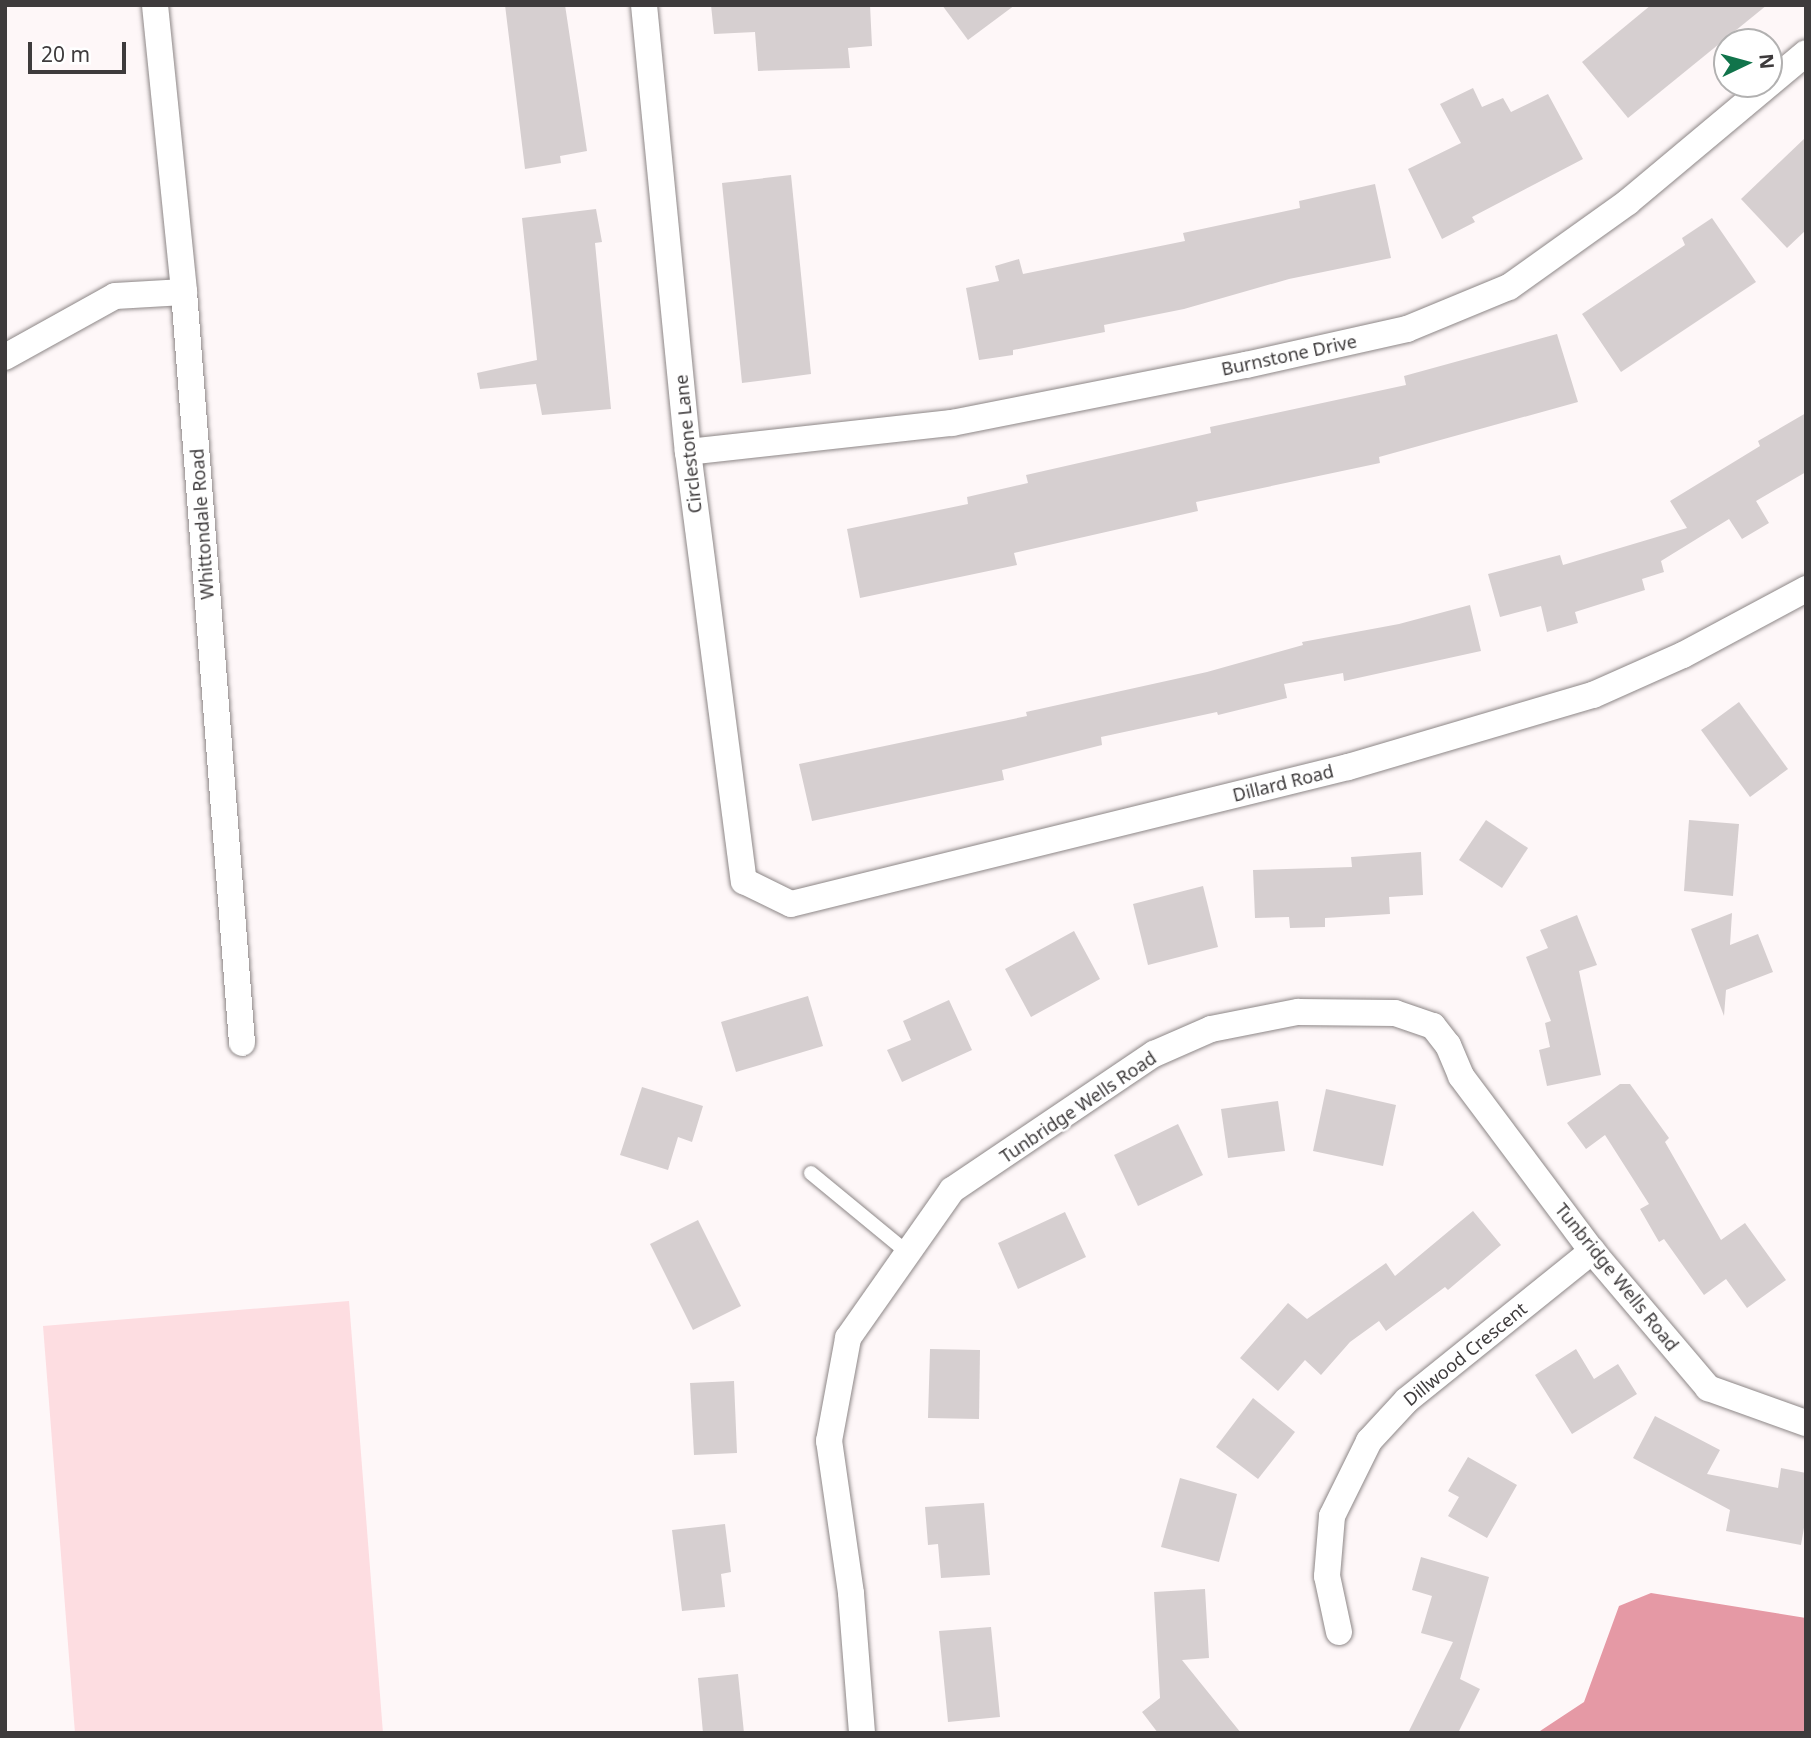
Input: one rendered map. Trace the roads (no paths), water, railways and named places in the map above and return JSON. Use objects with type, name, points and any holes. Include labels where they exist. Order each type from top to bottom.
[{"type":"street","name":"Whittondale Road","points":[[155,5],[184,292],[242,1043]]},
{"type":"street","name":"Circlestone Lane","points":[[644,5],[688,452],[744,881]]},
{"type":"street","name":"Burnstone Drive","points":[[688,452],[952,423],[1246,365],[1408,329],[1509,287],[1628,202],[1806,53]]},
{"type":"street","points":[[5,357],[115,296],[184,292]]},
{"type":"street","name":"Dillard Road","points":[[744,881],[791,904],[1348,767],[1593,695],[1683,656],[1806,589]]},
{"type":"street","name":"Tunbridge Wells Road","points":[[862,1733],[851,1593],[829,1441],[848,1338],[952,1190],[1154,1054],[1211,1029],[1297,1012],[1395,1013],[1433,1026],[1448,1045],[1461,1076],[1592,1251],[1708,1388],[1806,1423]]},
{"type":"street","name":"Dillwood Crescent","points":[[1339,1632],[1327,1576],[1332,1516],[1369,1441],[1407,1399],[1592,1251]]},
{"type":"lane","points":[[811,1173],[908,1253]]}]
